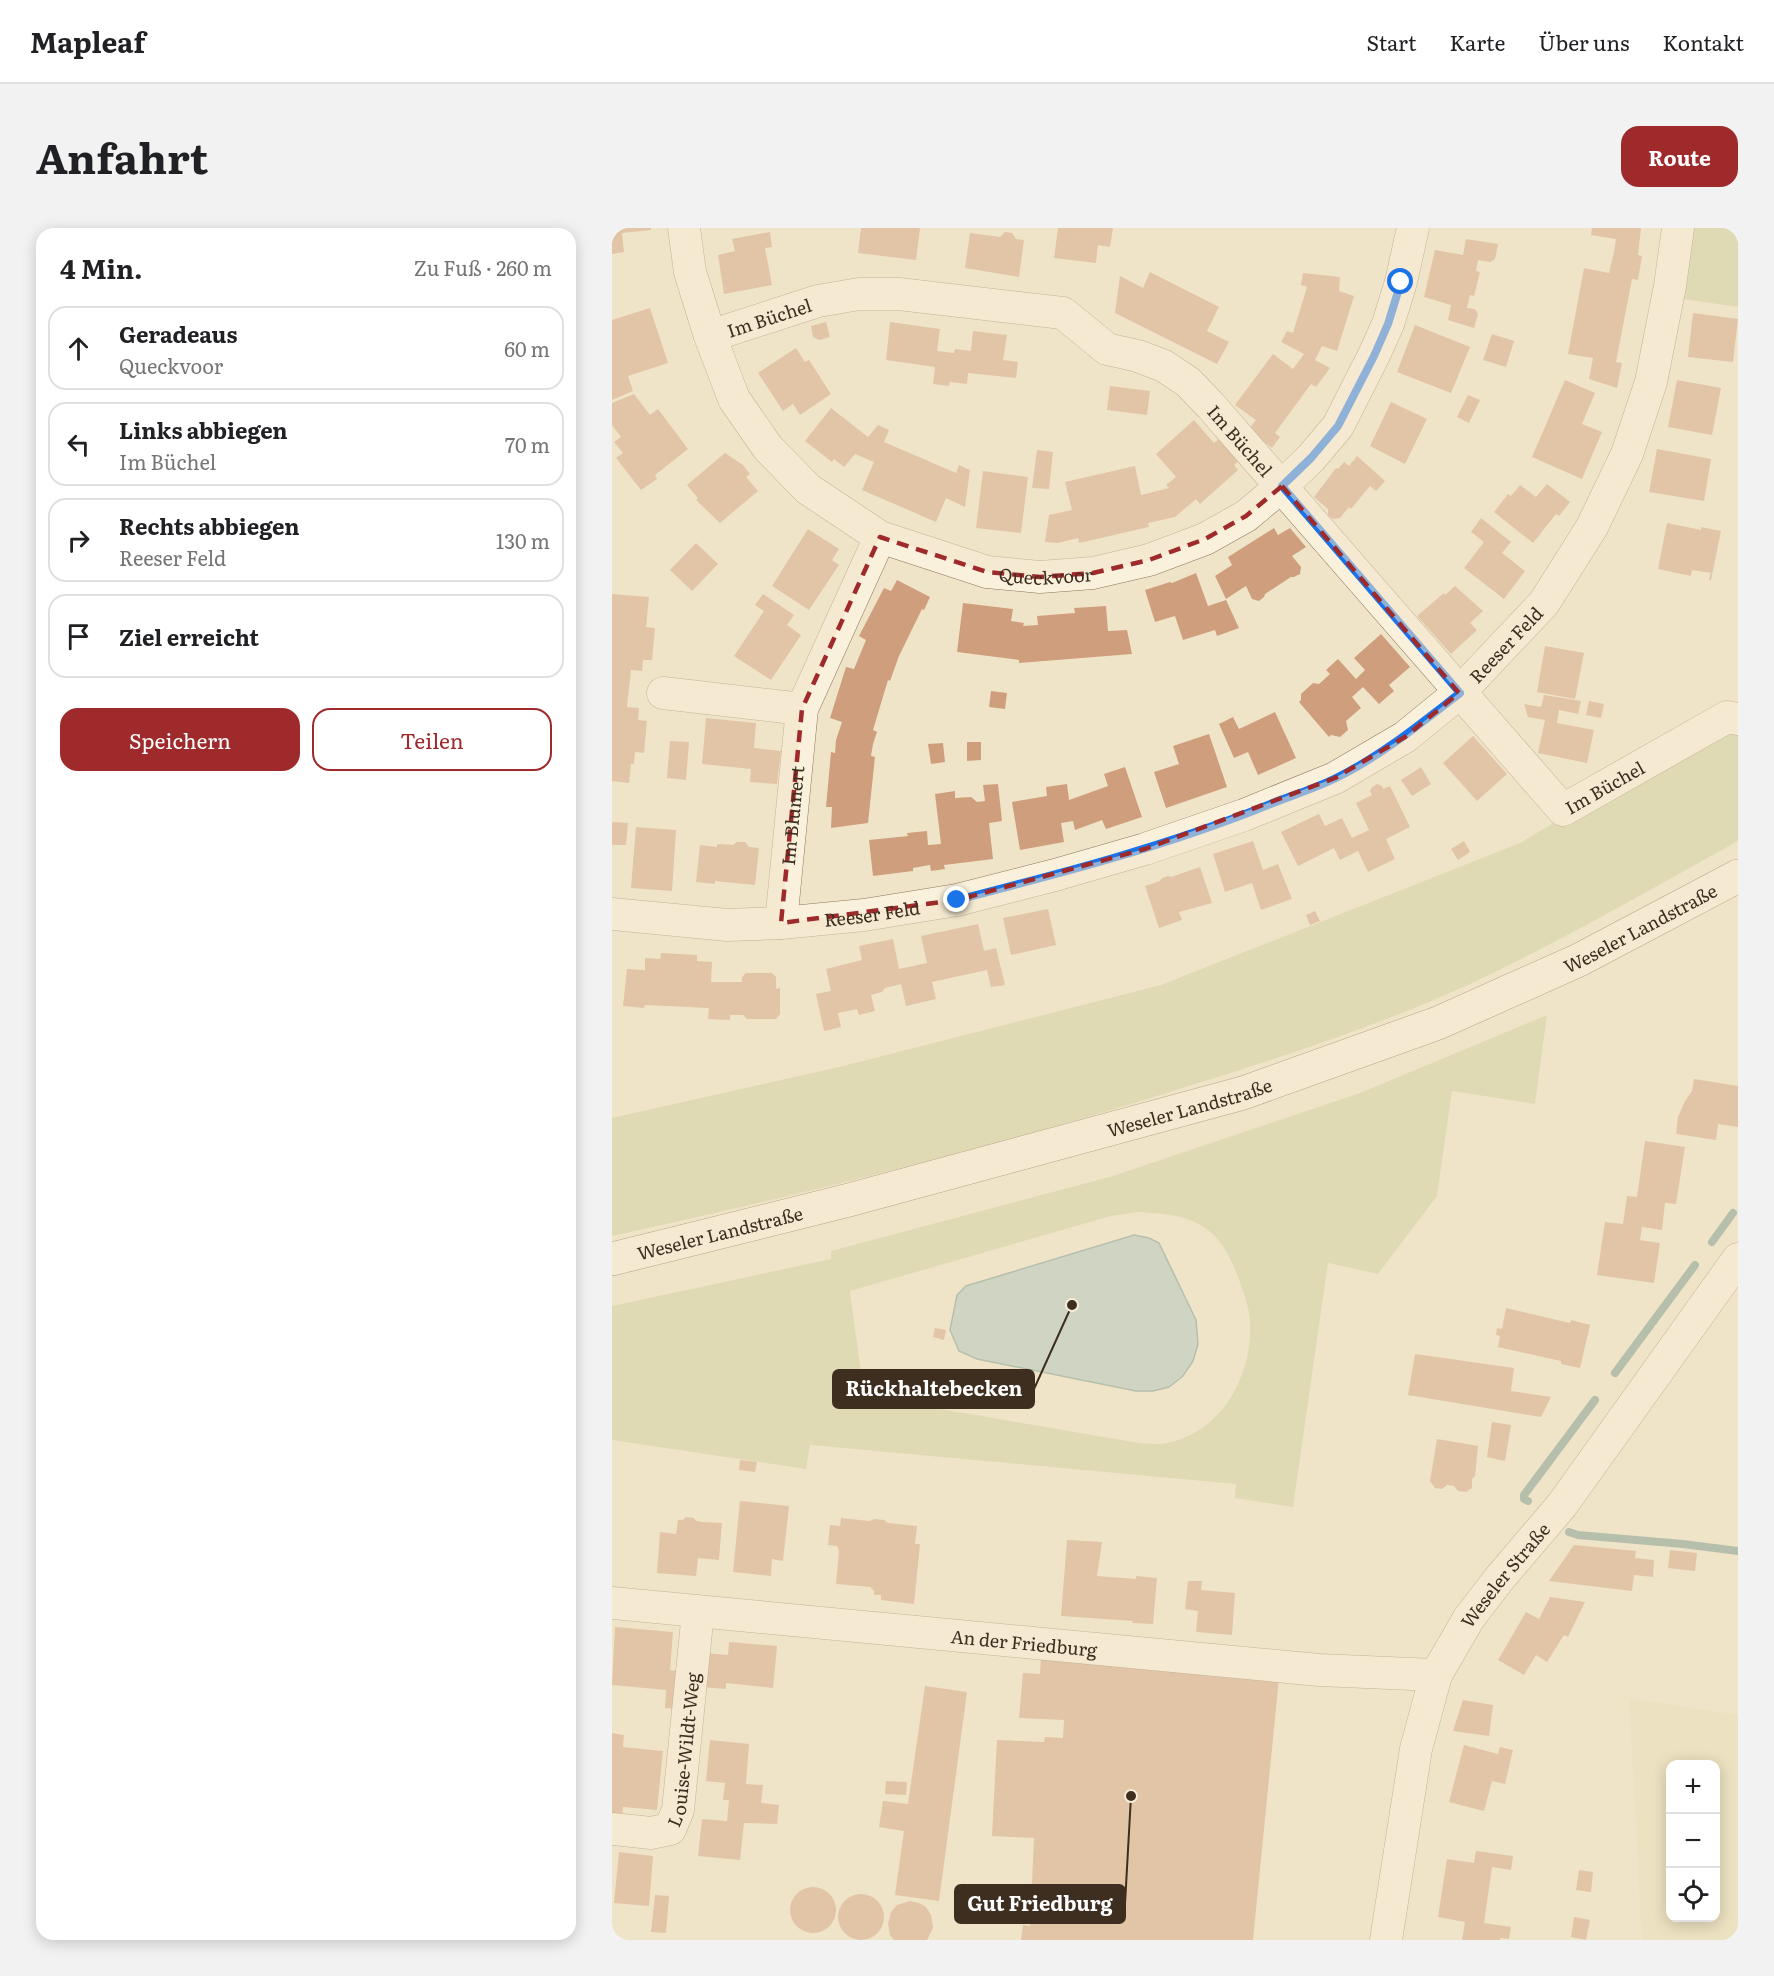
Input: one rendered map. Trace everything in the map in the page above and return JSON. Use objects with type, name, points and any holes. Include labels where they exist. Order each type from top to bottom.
[{"type":"main road","name":"Weseler Landstraße","points":[[612,1258],[882,1192],[1243,1093],[1438,1023],[1579,960],[1738,876]]},
{"type":"street","name":"Queckvoor","points":[[684,228],[690,272],[710,336],[734,399],[768,448],[808,489],[880,537],[987,572],[1040,577],[1093,573],[1149,560],[1205,539],[1246,516],[1282,486],[1311,458],[1338,426],[1369,366],[1388,324],[1401,282],[1413,228]]},
{"type":"street","name":"Reeser Feld","points":[[612,914],[727,925],[781,923],[864,915],[957,900],[1145,849],[1244,815],[1335,778],[1405,736],[1460,693],[1544,603],[1592,527],[1627,454],[1651,382],[1670,286],[1678,228]]},
{"type":"street","name":"Im Büchel","points":[[710,336],[818,301],[859,294],[899,294],[1063,313],[1107,349],[1138,356],[1164,366],[1188,382],[1282,486],[1563,810],[1727,717],[1738,720]]},
{"type":"street","name":"Im Blumert","points":[[781,923],[802,709],[880,537]]},
{"type":"street","points":[[663,693],[802,709]]},
{"type":"street","name":"Weseler Straße","points":[[1386,1940],[1416,1749],[1436,1675],[1469,1618],[1562,1505],[1738,1259]]},
{"type":"street","name":"An der Friedburg","points":[[612,1603],[1319,1670],[1436,1675]]},
{"type":"street","name":"Louise-Wildt-Weg","points":[[612,1829],[651,1833],[670,1830],[678,1810],[699,1612]]},
{"type":"highlighted area","points":[[1282,486],[1459,693],[1405,737],[1335,778],[1145,849],[957,900],[781,923],[802,709],[880,537],[987,572],[1040,577],[1093,573],[1149,560],[1205,539],[1246,516]]},
{"type":"shaded area","points":[[1629,1698],[1738,1715],[1738,1940],[1642,1940]]},
{"type":"green space","points":[[1693,228],[1738,228],[1738,307],[1683,299]]},
{"type":"green space","points":[[1738,726],[1738,841],[1573,932],[1472,983],[1403,1013],[1332,1039],[1118,1108],[902,1168],[612,1236],[612,1118],[843,1066],[1161,985],[1520,843],[1562,818]]},
{"type":"green space","points":[[1547,1015],[1535,1104],[1452,1091],[1437,1196],[1378,1274],[1328,1263],[1293,1507],[1235,1498],[1236,1484],[810,1445],[806,1469],[612,1440],[612,1306],[831,1259],[831,1251],[1113,1176],[1360,1093]],"holes":[[[1139,1212],[1182,1217],[1197,1223],[1211,1233],[1229,1256],[1247,1304],[1250,1341],[1240,1380],[1231,1398],[1219,1414],[1204,1427],[1187,1437],[1167,1443],[1139,1443],[864,1396],[850,1291],[1111,1216]]]},
{"type":"water","points":[[1134,1235],[1159,1243],[1196,1320],[1198,1344],[1193,1361],[1183,1376],[1169,1387],[1153,1391],[1136,1391],[977,1359],[959,1351],[950,1330],[957,1295],[966,1286]]},
{"type":"building","points":[[612,228],[651,228],[651,230],[622,233],[624,252],[612,254]]},
{"type":"building","points":[[861,228],[920,228],[916,260],[858,253]]},
{"type":"building","points":[[1058,228],[1113,228],[1110,247],[1098,245],[1096,263],[1054,258]]},
{"type":"building","points":[[1592,228],[1641,228],[1638,255],[1642,256],[1638,280],[1632,279],[1616,362],[1622,363],[1617,388],[1589,379],[1593,358],[1568,354],[1584,268],[1609,273],[1614,252],[1616,239],[1591,235]]},
{"type":"building","points":[[770,232],[772,247],[765,248],[772,285],[724,294],[718,255],[735,251],[732,239]]},
{"type":"building","points":[[1005,232],[1012,233],[1016,239],[1024,240],[1019,277],[965,268],[970,233],[1000,237]]},
{"type":"building","points":[[1466,239],[1498,244],[1495,259],[1490,262],[1478,260],[1476,271],[1480,272],[1474,296],[1470,295],[1467,308],[1475,309],[1478,314],[1474,328],[1448,320],[1451,305],[1424,297],[1435,250],[1463,255]]},
{"type":"building","points":[[1150,272],[1219,307],[1207,331],[1229,342],[1217,364],[1115,313],[1120,276],[1143,288]]},
{"type":"building","points":[[1303,273],[1340,277],[1339,291],[1354,296],[1337,351],[1322,346],[1315,360],[1330,368],[1316,387],[1311,384],[1275,433],[1280,437],[1272,448],[1248,430],[1256,420],[1235,405],[1273,354],[1293,369],[1304,354],[1281,342],[1287,331],[1293,333],[1307,287],[1301,285]]},
{"type":"building","points":[[650,308],[668,363],[628,376],[633,391],[612,400],[612,320]]},
{"type":"building","points":[[1693,313],[1738,319],[1733,362],[1688,357]]},
{"type":"building","points":[[826,322],[830,337],[819,340],[813,337],[811,326]]},
{"type":"building","points":[[890,322],[940,329],[937,351],[954,353],[955,349],[971,351],[973,331],[1007,335],[1003,360],[1018,362],[1016,378],[968,373],[967,384],[950,382],[949,386],[933,384],[935,367],[886,360]]},
{"type":"building","points":[[1415,325],[1470,347],[1451,393],[1397,372]]},
{"type":"building","points":[[1492,334],[1514,341],[1506,367],[1483,360]]},
{"type":"building","points":[[796,348],[805,362],[809,360],[831,394],[800,415],[793,404],[783,411],[758,373]]},
{"type":"building","points":[[1565,380],[1595,393],[1582,424],[1602,432],[1582,479],[1532,457]]},
{"type":"building","points":[[1677,380],[1721,388],[1712,435],[1668,427]]},
{"type":"building","points":[[1110,386],[1150,391],[1147,415],[1107,410]]},
{"type":"building","points":[[634,394],[650,415],[658,409],[688,449],[655,475],[657,479],[641,490],[616,458],[623,453],[614,442],[621,437],[612,425],[612,403]]},
{"type":"building","points":[[1468,395],[1480,400],[1469,423],[1457,417]]},
{"type":"building","points":[[1391,402],[1427,419],[1405,464],[1370,446]]},
{"type":"building","points":[[831,408],[868,437],[878,425],[889,430],[884,442],[956,473],[959,465],[970,470],[965,507],[946,498],[936,522],[862,490],[874,462],[855,454],[844,467],[834,459],[832,462],[805,441]]},
{"type":"building","points":[[1194,420],[1214,443],[1224,435],[1243,457],[1234,465],[1238,470],[1200,504],[1196,499],[1175,517],[1148,523],[1149,527],[1079,543],[1078,538],[1058,543],[1045,542],[1049,515],[1072,510],[1065,482],[1135,466],[1141,495],[1169,488],[1166,485],[1176,477],[1156,454]]},
{"type":"building","points":[[1657,449],[1711,459],[1704,501],[1649,492]]},
{"type":"building","points":[[1037,450],[1053,452],[1049,489],[1032,488]]},
{"type":"building","points":[[725,453],[743,465],[750,474],[746,477],[758,491],[720,523],[696,500],[698,498],[687,485]]},
{"type":"building","points":[[1357,456],[1385,481],[1376,491],[1370,486],[1351,509],[1349,507],[1340,518],[1333,519],[1328,515],[1328,509],[1314,497],[1336,468],[1338,469],[1344,462],[1349,466]]},
{"type":"building","points":[[983,471],[1028,477],[1021,533],[976,528]]},
{"type":"building","points":[[1547,484],[1570,502],[1559,516],[1556,514],[1533,543],[1494,512],[1508,494],[1511,496],[1520,485],[1536,497]]},
{"type":"building","points":[[1481,518],[1511,542],[1502,553],[1525,571],[1504,599],[1464,568],[1484,542],[1471,532]]},
{"type":"building","points":[[1667,523],[1701,530],[1701,527],[1721,531],[1711,580],[1709,580],[1711,573],[1692,570],[1691,576],[1658,569]]},
{"type":"building","points":[[1274,528],[1278,535],[1290,528],[1306,547],[1292,556],[1301,567],[1300,574],[1291,577],[1265,594],[1259,601],[1252,599],[1246,586],[1226,599],[1215,576],[1232,565],[1228,557]]},
{"type":"building","points":[[808,529],[839,549],[832,560],[839,565],[809,610],[772,586]]},
{"type":"building","points":[[696,543],[718,564],[692,591],[670,570]]},
{"type":"building","points":[[1196,573],[1208,606],[1226,600],[1239,628],[1217,636],[1215,630],[1183,640],[1175,616],[1155,622],[1145,590],[1172,583]]},
{"type":"building","points":[[897,580],[930,597],[899,656],[890,681],[888,680],[873,730],[877,732],[871,756],[875,757],[868,823],[831,828],[832,807],[826,807],[831,752],[835,753],[836,740],[842,722],[830,718],[846,667],[854,669],[866,640],[859,636],[884,588],[891,591]]},
{"type":"building","points":[[1455,586],[1483,611],[1470,623],[1477,630],[1451,654],[1417,616]]},
{"type":"building","points":[[612,594],[649,597],[646,627],[655,628],[652,660],[643,660],[642,671],[631,670],[627,707],[639,708],[638,720],[647,721],[644,753],[635,752],[629,783],[612,781]]},
{"type":"building","points":[[763,594],[794,615],[787,625],[801,635],[771,680],[734,656],[764,611],[755,605]]},
{"type":"building","points":[[963,603],[1013,609],[1011,621],[1024,623],[1023,626],[1038,625],[1037,616],[1075,613],[1074,608],[1106,606],[1108,631],[1127,630],[1132,654],[1019,663],[1019,660],[957,652]]},
{"type":"building","points":[[1381,634],[1410,667],[1389,685],[1394,691],[1379,704],[1363,687],[1352,697],[1361,708],[1346,721],[1348,730],[1340,737],[1331,735],[1329,737],[1299,702],[1301,694],[1313,683],[1319,684],[1330,674],[1326,670],[1338,659],[1356,679],[1365,670],[1354,658]]},
{"type":"building","points":[[1545,646],[1584,653],[1575,699],[1537,692]]},
{"type":"building","points":[[991,691],[1007,693],[1005,709],[989,707]]},
{"type":"building","points":[[1544,695],[1581,701],[1578,714],[1559,710],[1557,723],[1594,730],[1587,763],[1538,753],[1545,720],[1528,717],[1524,704],[1541,707]]},
{"type":"building","points":[[1589,701],[1604,704],[1601,718],[1586,715]]},
{"type":"building","points":[[1275,712],[1296,758],[1258,775],[1248,752],[1234,758],[1219,724],[1233,717],[1239,729]]},
{"type":"building","points":[[706,718],[756,723],[754,748],[781,751],[777,784],[750,782],[751,769],[702,764]]},
{"type":"building","points":[[1209,734],[1227,787],[1166,808],[1154,772],[1179,764],[1173,746]]},
{"type":"building","points":[[1473,736],[1507,774],[1477,801],[1443,763]]},
{"type":"building","points":[[670,741],[689,742],[686,780],[667,778]]},
{"type":"building","points":[[967,742],[981,742],[981,760],[967,761]]},
{"type":"building","points":[[943,743],[945,762],[931,764],[928,744]]},
{"type":"building","points":[[1125,767],[1142,817],[1106,829],[1102,820],[1075,830],[1073,821],[1061,823],[1064,842],[1020,850],[1012,802],[1047,796],[1046,787],[1067,784],[1069,800],[1108,786],[1104,774]]},
{"type":"building","points":[[1421,767],[1431,784],[1412,796],[1401,780]]},
{"type":"building","points":[[998,784],[1002,821],[989,823],[993,859],[944,865],[945,869],[931,871],[930,865],[913,868],[913,871],[873,876],[869,840],[908,836],[907,833],[927,831],[928,845],[941,844],[935,794],[955,791],[955,798],[971,797],[977,802],[985,801],[983,785]]},
{"type":"building","points":[[1377,784],[1383,789],[1390,786],[1410,827],[1386,839],[1395,859],[1368,872],[1358,851],[1340,860],[1334,848],[1298,866],[1281,832],[1319,814],[1325,826],[1342,818],[1352,838],[1369,830],[1356,803],[1372,795],[1370,791]]},
{"type":"building","points":[[612,822],[628,823],[626,845],[612,845]]},
{"type":"building","points":[[636,827],[676,830],[672,891],[631,888]]},
{"type":"building","points":[[1253,841],[1263,870],[1278,864],[1292,899],[1261,910],[1252,883],[1225,892],[1213,854]]},
{"type":"building","points":[[1464,841],[1470,852],[1458,860],[1451,849]]},
{"type":"building","points":[[737,842],[745,842],[749,847],[759,848],[755,885],[715,881],[715,884],[696,882],[700,845],[717,847],[717,844],[733,845]]},
{"type":"building","points":[[1200,867],[1212,903],[1179,912],[1182,920],[1159,928],[1145,886],[1160,881],[1162,878]]},
{"type":"building","points":[[1048,909],[1056,945],[1011,955],[1003,918]]},
{"type":"building","points":[[1315,911],[1320,921],[1310,925],[1306,915]]},
{"type":"building","points":[[978,924],[984,951],[996,948],[1005,985],[991,987],[987,970],[932,982],[936,999],[906,1006],[901,984],[885,988],[882,992],[871,995],[875,1011],[859,1015],[857,1009],[838,1013],[841,1027],[824,1031],[816,994],[831,991],[826,969],[862,960],[859,946],[893,939],[899,969],[927,963],[921,936]]},
{"type":"building","points":[[661,953],[697,955],[697,961],[712,962],[711,982],[742,982],[742,977],[746,973],[772,973],[776,977],[776,989],[780,988],[780,1014],[776,1019],[747,1019],[743,1015],[730,1015],[730,1020],[708,1019],[709,1008],[623,1006],[627,969],[645,970],[645,958],[660,959]]},
{"type":"building","points":[[1694,1079],[1738,1086],[1738,1127],[1718,1124],[1716,1140],[1676,1134],[1678,1117],[1692,1091]]},
{"type":"building","points":[[1645,1141],[1685,1147],[1676,1204],[1665,1203],[1662,1230],[1642,1227],[1640,1240],[1660,1243],[1654,1283],[1597,1275],[1605,1222],[1623,1224],[1627,1196],[1637,1197]]},
{"type":"building","points":[[1506,1308],[1570,1323],[1571,1320],[1590,1325],[1580,1368],[1561,1364],[1561,1361],[1498,1347],[1500,1336],[1496,1335],[1497,1328],[1502,1329]]},
{"type":"building","points":[[935,1328],[946,1330],[944,1340],[933,1337]]},
{"type":"building","points":[[1415,1354],[1514,1368],[1511,1391],[1551,1397],[1541,1417],[1408,1395]]},
{"type":"building","points":[[1492,1422],[1511,1425],[1505,1461],[1487,1457]]},
{"type":"building","points":[[1437,1439],[1478,1446],[1472,1488],[1466,1492],[1458,1491],[1454,1486],[1447,1485],[1442,1489],[1435,1488],[1430,1481]]},
{"type":"building","points":[[740,1460],[757,1462],[755,1472],[739,1470]]},
{"type":"building","points":[[740,1501],[789,1506],[783,1561],[772,1559],[771,1576],[733,1572]]},
{"type":"building","points":[[686,1517],[702,1522],[722,1523],[719,1560],[698,1558],[696,1576],[657,1573],[660,1532],[676,1534],[678,1520]]},
{"type":"building","points":[[841,1518],[869,1521],[875,1519],[888,1523],[917,1526],[915,1544],[920,1544],[914,1604],[881,1600],[881,1595],[874,1595],[870,1587],[836,1584],[839,1551],[837,1546],[828,1545],[830,1525],[840,1526]]},
{"type":"building","points":[[1067,1540],[1102,1542],[1097,1576],[1157,1578],[1153,1624],[1061,1616]]},
{"type":"building","points":[[1574,1545],[1636,1551],[1635,1558],[1654,1560],[1653,1577],[1634,1575],[1632,1591],[1549,1581]]},
{"type":"building","points":[[1670,1550],[1697,1553],[1695,1571],[1668,1568]]},
{"type":"building","points":[[1188,1581],[1202,1581],[1201,1590],[1235,1593],[1232,1635],[1196,1632],[1198,1611],[1185,1609]]},
{"type":"building","points":[[1550,1597],[1585,1602],[1568,1637],[1564,1635],[1547,1662],[1536,1655],[1524,1675],[1498,1660],[1526,1612],[1539,1619]]},
{"type":"building","points":[[615,1627],[673,1632],[670,1670],[683,1672],[679,1709],[665,1708],[666,1690],[612,1685]]},
{"type":"building","points":[[729,1642],[777,1646],[773,1688],[726,1683],[726,1689],[702,1687],[705,1653],[728,1655]]},
{"type":"building","points":[[1041,1656],[1279,1678],[1253,1940],[1021,1940],[1023,1925],[1030,1926],[1034,1838],[992,1836],[997,1740],[1044,1742],[1045,1737],[1063,1738],[1064,1720],[1019,1718],[1023,1673],[1040,1674]]},
{"type":"building","points":[[925,1686],[967,1692],[939,1901],[895,1895],[904,1831],[879,1827],[883,1801],[908,1804]]},
{"type":"building","points":[[1463,1700],[1493,1705],[1489,1736],[1453,1731]]},
{"type":"building","points":[[612,1733],[624,1735],[623,1747],[663,1751],[657,1810],[623,1807],[622,1819],[612,1818]]},
{"type":"building","points":[[710,1740],[749,1744],[746,1784],[763,1785],[761,1803],[779,1805],[777,1824],[744,1823],[740,1860],[698,1856],[702,1819],[727,1821],[729,1800],[723,1800],[725,1783],[706,1781]]},
{"type":"building","points":[[1464,1745],[1498,1754],[1500,1747],[1513,1750],[1505,1784],[1492,1781],[1484,1811],[1449,1802]]},
{"type":"building","points":[[886,1781],[907,1782],[906,1795],[885,1794]]},
{"type":"building","points":[[1476,1851],[1513,1856],[1511,1870],[1492,1867],[1484,1923],[1511,1927],[1509,1939],[1462,1940],[1465,1922],[1438,1917],[1447,1859],[1474,1863]]},
{"type":"building","points":[[619,1852],[653,1856],[649,1906],[614,1903]]},
{"type":"building","points":[[1579,1870],[1593,1872],[1591,1892],[1576,1890]]},
{"type":"building","points":[[813,1887],[829,1894],[836,1910],[829,1926],[813,1933],[797,1926],[790,1910],[797,1894]]},
{"type":"building","points":[[861,1894],[877,1901],[884,1917],[877,1933],[861,1940],[845,1933],[838,1917],[845,1901]]},
{"type":"building","points":[[655,1895],[669,1896],[666,1933],[651,1932]]},
{"type":"building","points":[[910,1901],[926,1907],[931,1915],[933,1928],[927,1940],[894,1940],[890,1935],[888,1924],[891,1912],[897,1905]]},
{"type":"building","points":[[1574,1917],[1590,1920],[1586,1940],[1571,1937]]},
{"type":"waterway","points":[[1712,1242],[1733,1213]]},
{"type":"waterway","points":[[1615,1373],[1695,1265]]},
{"type":"waterway","points":[[1528,1501],[1524,1499],[1524,1495],[1595,1400]]},
{"type":"waterway","points":[[1569,1532],[1578,1535],[1738,1551]]},
{"type":"place","name":"Rückhaltebecken","points":[[1072,1305]]},
{"type":"place","name":"Gut Friedburg","points":[[1131,1796]]},
{"type":"route","points":[[957,900],[1145,849],[1244,815],[1335,778],[1405,736],[1460,693],[1282,486],[1311,458],[1338,426],[1388,324],[1401,282]]}]
